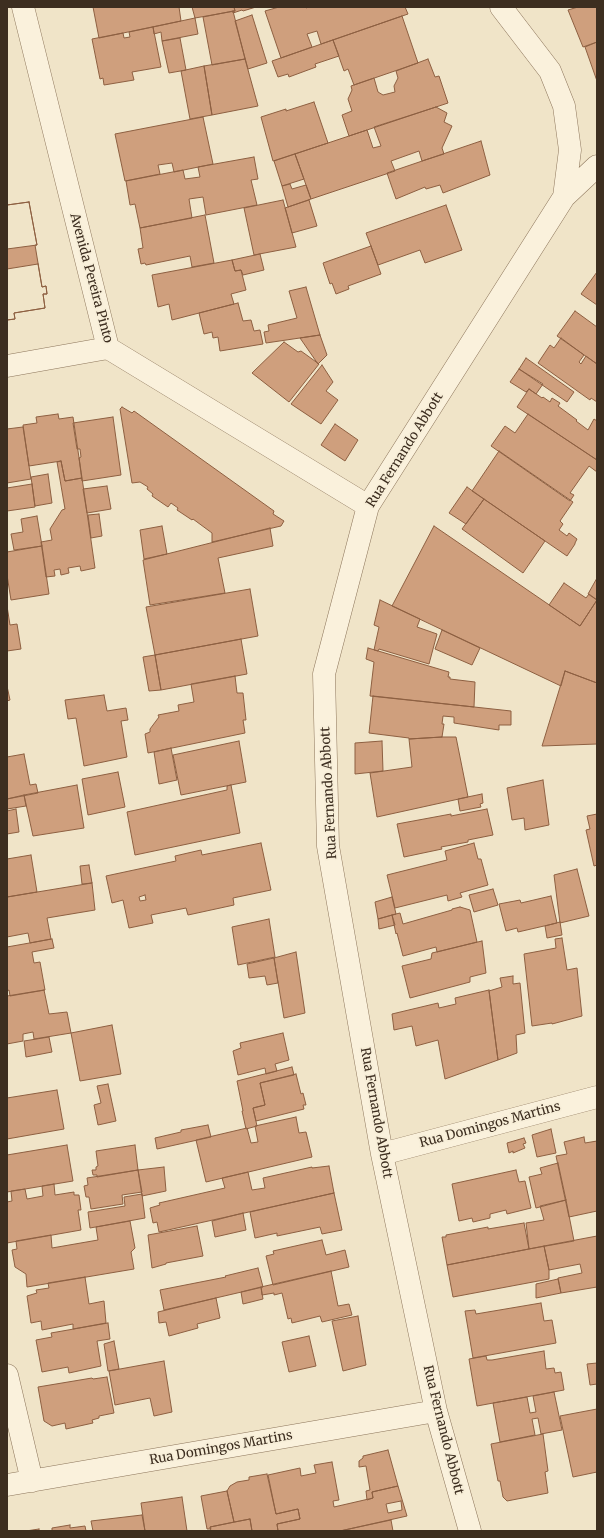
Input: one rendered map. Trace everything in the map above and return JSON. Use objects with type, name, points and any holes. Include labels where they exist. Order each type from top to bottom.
[{"type":"street","name":"Avenida Pereira Pinto","points":[[23,7],[108,348],[368,506]]},
{"type":"street","points":[[501,7],[550,71],[564,106],[570,150],[564,197]]},
{"type":"street","name":"Rua Fernando Abbott","points":[[470,1531],[436,1411],[382,1154],[328,846],[324,674],[368,506],[564,197],[597,166]]},
{"type":"street","points":[[7,366],[108,348]]},
{"type":"street","name":"Rua Domingos Martins","points":[[382,1154],[597,1097]]},
{"type":"street","points":[[7,1375],[32,1481]]},
{"type":"street","name":"Rua Domingos Martins","points":[[7,1485],[436,1411]]},
{"type":"building","points":[[93,7],[179,7],[181,21],[99,38]]},
{"type":"building","points":[[192,7],[234,7],[235,11],[195,18]]},
{"type":"building","points":[[234,7],[256,7],[233,13],[233,11],[235,11]]},
{"type":"building","points":[[279,7],[405,7],[408,14],[321,44],[317,31],[307,34],[312,47],[281,58],[265,11]]},
{"type":"building","points":[[578,7],[597,7],[597,42],[583,47],[568,10]]},
{"type":"building","points":[[233,11],[245,59],[212,65],[203,17]]},
{"type":"building","points":[[252,15],[267,63],[248,69],[235,21]]},
{"type":"building","points":[[402,16],[418,63],[354,85],[348,69],[344,71],[333,40]]},
{"type":"building","points":[[195,18],[198,34],[162,41],[161,32],[154,34],[153,27]]},
{"type":"building","points":[[153,27],[161,67],[132,72],[134,80],[104,85],[103,78],[100,79],[92,39],[123,33],[124,38],[130,37],[129,32]]},
{"type":"building","points":[[180,38],[186,70],[169,73],[162,41]]},
{"type":"building","points":[[333,40],[339,56],[315,64],[316,67],[289,77],[288,74],[278,77],[272,61]]},
{"type":"building","points":[[597,42],[597,81],[585,47]]},
{"type":"building","points":[[245,59],[258,106],[212,115],[204,66]]},
{"type":"building","points":[[428,59],[435,77],[439,76],[448,103],[349,136],[342,115],[352,111],[348,99],[352,90],[351,86],[374,78],[378,92],[383,95],[395,92],[394,86],[398,78],[396,71]]},
{"type":"building","points":[[204,66],[212,115],[190,119],[181,71]]},
{"type":"building","points":[[314,102],[328,143],[273,161],[261,117]]},
{"type":"building","points":[[436,107],[447,113],[444,122],[452,126],[442,148],[444,154],[422,161],[419,151],[391,161],[395,171],[311,199],[295,154],[367,130],[373,148],[381,146],[374,127]]},
{"type":"building","points":[[203,117],[213,164],[174,172],[172,163],[158,165],[160,174],[125,181],[115,134]]},
{"type":"building","points":[[481,141],[490,175],[443,193],[440,185],[426,189],[425,187],[396,199],[387,173]]},
{"type":"building","points":[[295,154],[304,179],[282,186],[274,161]]},
{"type":"building","points":[[254,157],[258,179],[251,180],[257,205],[206,215],[203,197],[189,199],[192,218],[140,228],[135,204],[130,205],[126,181],[183,170],[185,179],[200,177],[198,167]]},
{"type":"building","points":[[290,184],[292,189],[306,185],[311,199],[288,207],[282,186]]},
{"type":"building","points":[[283,200],[296,247],[254,255],[244,208]]},
{"type":"building","points":[[309,200],[317,226],[292,233],[285,208]]},
{"type":"building","points":[[29,202],[37,245],[35,245],[42,287],[46,286],[47,294],[43,294],[45,308],[14,313],[15,319],[7,320],[7,205]]},
{"type":"building","points":[[29,202],[37,245],[7,249],[7,205]]},
{"type":"building","points":[[446,205],[462,250],[425,263],[420,250],[378,265],[366,233]]},
{"type":"building","points":[[205,215],[214,263],[192,267],[190,256],[146,265],[145,263],[141,264],[138,249],[143,248],[140,228]]},
{"type":"building","points":[[371,246],[381,274],[348,286],[349,289],[336,294],[332,283],[330,284],[323,263]]},
{"type":"building","points":[[260,254],[264,270],[243,275],[241,270],[235,271],[232,260]]},
{"type":"building","points":[[232,260],[235,271],[241,270],[246,290],[231,294],[234,304],[172,320],[169,304],[158,307],[152,275]]},
{"type":"building","points":[[38,264],[42,287],[46,286],[47,294],[43,294],[45,308],[14,313],[15,319],[7,320],[7,269]]},
{"type":"building","points":[[597,272],[597,305],[581,294]]},
{"type":"building","points":[[306,287],[320,335],[266,343],[264,332],[269,331],[268,325],[297,318],[289,291]]},
{"type":"building","points":[[238,303],[243,321],[251,320],[254,331],[260,330],[263,344],[220,351],[218,337],[213,338],[212,332],[204,334],[199,313]]},
{"type":"building","points":[[575,311],[597,327],[597,364],[557,336]]},
{"type":"building","points":[[320,335],[327,355],[318,364],[300,338]]},
{"type":"building","points":[[561,338],[584,355],[579,362],[581,364],[586,356],[597,364],[597,402],[591,398],[590,400],[538,363],[550,345],[554,348]]},
{"type":"building","points":[[284,342],[298,352],[301,351],[319,364],[289,402],[252,373]]},
{"type":"building","points":[[526,358],[574,392],[567,402],[519,369]]},
{"type":"building","points":[[322,365],[333,382],[326,391],[338,400],[321,424],[291,404]]},
{"type":"building","points":[[519,369],[543,384],[536,394],[529,389],[526,392],[510,382]]},
{"type":"building","points":[[529,389],[550,402],[552,398],[560,403],[558,406],[588,430],[594,419],[597,421],[597,460],[517,407]]},
{"type":"building","points":[[122,407],[132,413],[134,411],[274,511],[273,514],[284,521],[281,526],[212,542],[212,533],[193,519],[192,520],[177,510],[178,508],[171,503],[168,507],[152,496],[153,494],[147,489],[148,487],[140,482],[132,483],[120,409]]},
{"type":"building","points":[[58,414],[59,419],[73,417],[82,478],[65,481],[61,461],[29,466],[23,425],[37,423],[36,417]]},
{"type":"building","points":[[528,414],[597,460],[597,472],[589,466],[570,493],[574,495],[570,501],[491,446],[505,426],[515,433]]},
{"type":"building","points":[[113,417],[121,475],[82,481],[79,458],[81,457],[80,449],[77,449],[73,423]]},
{"type":"building","points":[[335,424],[358,440],[345,461],[321,445]]},
{"type":"building","points":[[23,427],[31,479],[7,483],[7,429]]},
{"type":"building","points":[[499,451],[573,502],[560,521],[563,524],[559,530],[567,536],[569,533],[577,539],[567,556],[472,491]]},
{"type":"building","points":[[61,461],[65,481],[82,478],[95,568],[81,571],[80,566],[68,568],[69,573],[61,575],[60,569],[54,570],[55,576],[46,577],[41,542],[52,540],[50,529],[62,510],[65,509],[57,462]]},
{"type":"building","points":[[48,474],[52,503],[35,506],[31,477]]},
{"type":"building","points":[[32,484],[35,507],[7,511],[7,488]]},
{"type":"building","points":[[107,486],[111,509],[87,513],[83,489]]},
{"type":"building","points":[[467,487],[484,499],[466,524],[449,513]]},
{"type":"building","points":[[484,499],[545,541],[523,573],[462,529]]},
{"type":"building","points":[[99,514],[102,536],[91,538],[88,515]]},
{"type":"building","points":[[37,516],[42,546],[14,550],[11,534],[23,532],[21,519]]},
{"type":"building","points":[[162,526],[167,554],[144,559],[140,530]]},
{"type":"building","points":[[434,526],[580,626],[597,600],[597,683],[565,671],[561,686],[392,606]]},
{"type":"building","points":[[270,528],[273,546],[218,558],[225,593],[150,605],[143,560]]},
{"type":"building","points":[[42,546],[49,594],[11,600],[7,575],[7,552]]},
{"type":"building","points":[[597,578],[597,600],[588,594]]},
{"type":"building","points":[[564,583],[586,598],[589,594],[597,600],[580,626],[549,605]]},
{"type":"building","points":[[250,589],[258,636],[155,655],[146,607]]},
{"type":"building","points":[[380,600],[420,619],[417,627],[437,634],[429,664],[379,649],[378,651],[374,650],[379,627],[374,625]]},
{"type":"building","points":[[7,606],[10,625],[17,624],[21,649],[7,651]]},
{"type":"building","points":[[442,630],[480,648],[472,665],[435,649]]},
{"type":"building","points":[[241,639],[247,674],[161,690],[155,655]]},
{"type":"building","points":[[368,648],[449,672],[448,677],[450,677],[450,679],[475,682],[474,707],[370,696],[374,662],[366,659]]},
{"type":"building","points":[[155,655],[161,690],[149,691],[143,657]]},
{"type":"building","points":[[565,671],[597,683],[597,744],[542,746]]},
{"type":"building","points":[[235,676],[237,693],[243,693],[246,720],[243,720],[245,733],[148,753],[145,734],[150,732],[150,729],[159,717],[158,715],[179,711],[178,705],[194,702],[191,684]]},
{"type":"building","points":[[7,686],[10,700],[7,701]]},
{"type":"building","points":[[104,695],[107,711],[126,708],[128,720],[121,721],[127,757],[84,766],[76,718],[68,719],[65,700]]},
{"type":"building","points":[[373,696],[511,711],[511,725],[499,725],[499,730],[454,723],[454,717],[443,716],[442,724],[444,724],[442,737],[409,739],[369,733]]},
{"type":"building","points":[[456,737],[468,797],[377,817],[370,773],[412,767],[409,739]]},
{"type":"building","points":[[239,741],[246,782],[181,795],[173,755]]},
{"type":"building","points":[[382,741],[383,771],[355,774],[355,743]]},
{"type":"building","points":[[171,748],[177,780],[159,784],[154,752]]},
{"type":"building","points":[[24,754],[30,785],[36,784],[38,793],[7,799],[7,757]]},
{"type":"building","points":[[118,772],[125,807],[88,815],[82,779]]},
{"type":"building","points":[[543,780],[549,825],[525,830],[524,818],[512,820],[507,788]]},
{"type":"building","points":[[77,785],[84,828],[33,836],[24,795]]},
{"type":"building","points":[[231,785],[240,833],[135,855],[127,812],[227,790],[227,786]]},
{"type":"building","points":[[482,794],[483,803],[480,804],[481,807],[460,811],[458,799]]},
{"type":"building","points":[[24,795],[26,806],[7,809],[7,799]]},
{"type":"building","points":[[16,809],[19,832],[7,834],[7,811]]},
{"type":"building","points":[[487,809],[493,835],[441,847],[442,849],[404,857],[397,824]]},
{"type":"building","points":[[597,814],[597,865],[594,866],[586,830],[590,829],[587,816]]},
{"type":"building","points":[[261,843],[271,890],[233,898],[234,905],[188,915],[186,908],[151,915],[153,923],[129,928],[123,900],[112,903],[106,876],[176,861],[175,856],[201,850],[202,855]],"holes":[[[145,895],[146,900],[140,901],[139,897]]]},
{"type":"building","points":[[474,843],[478,859],[481,859],[488,885],[460,893],[462,897],[448,901],[447,895],[395,908],[387,875],[447,860],[445,851]]},
{"type":"building","points":[[31,855],[37,892],[7,897],[7,859]]},
{"type":"building","points":[[89,865],[92,883],[82,884],[80,866]]},
{"type":"building","points":[[577,869],[589,916],[560,923],[554,875]]},
{"type":"building","points":[[92,883],[95,910],[47,918],[51,939],[30,943],[28,933],[7,937],[7,897]]},
{"type":"building","points":[[493,889],[498,905],[474,912],[469,895]]},
{"type":"building","points":[[551,896],[557,923],[518,932],[517,928],[506,931],[499,904],[520,900],[521,903]]},
{"type":"building","points":[[392,897],[396,914],[378,919],[375,902]]},
{"type":"building","points":[[460,907],[470,910],[477,942],[437,952],[436,947],[403,956],[392,915],[400,913],[403,924]]},
{"type":"building","points":[[392,915],[395,925],[379,929],[378,919]]},
{"type":"building","points":[[269,919],[275,957],[238,965],[232,927]]},
{"type":"building","points":[[560,922],[562,935],[547,938],[545,926]]},
{"type":"building","points":[[562,938],[567,970],[577,968],[582,1016],[552,1024],[532,1026],[524,954],[556,948],[555,939]]},
{"type":"building","points":[[52,939],[54,948],[32,952],[34,963],[40,962],[45,990],[10,996],[9,990],[7,991],[7,947]]},
{"type":"building","points":[[482,941],[486,973],[470,977],[470,982],[410,998],[402,966],[431,959],[432,953]]},
{"type":"building","points":[[296,952],[305,1013],[284,1018],[274,958]]},
{"type":"building","points":[[274,958],[278,983],[267,985],[265,976],[249,978],[247,964]]},
{"type":"building","points":[[513,976],[513,984],[520,983],[525,1033],[516,1035],[517,1053],[498,1060],[489,991],[502,987],[500,978]]},
{"type":"building","points":[[44,990],[49,1014],[67,1012],[71,1033],[34,1039],[33,1032],[23,1034],[23,1041],[7,1044],[7,996]]},
{"type":"building","points":[[489,990],[498,1060],[445,1079],[438,1040],[416,1046],[412,1026],[394,1030],[392,1014],[438,1003],[439,1008],[456,1004],[455,998]]},
{"type":"building","points":[[112,1025],[121,1074],[80,1081],[71,1033]]},
{"type":"building","points":[[283,1033],[289,1060],[275,1064],[277,1071],[266,1074],[265,1068],[238,1075],[233,1051],[241,1048],[240,1043]]},
{"type":"building","points":[[49,1037],[52,1052],[26,1057],[24,1041]]},
{"type":"building","points":[[292,1067],[294,1075],[260,1083],[265,1105],[253,1108],[257,1126],[246,1129],[237,1081]]},
{"type":"building","points":[[296,1074],[301,1094],[303,1093],[306,1105],[303,1105],[304,1109],[256,1121],[253,1108],[265,1105],[260,1083]]},
{"type":"building","points":[[108,1084],[116,1121],[98,1125],[94,1105],[101,1103],[97,1086]]},
{"type":"building","points":[[57,1090],[64,1129],[7,1139],[7,1098]]},
{"type":"building","points":[[296,1117],[299,1133],[306,1132],[312,1157],[206,1182],[196,1140],[247,1128],[251,1143],[258,1142],[255,1126]]},
{"type":"building","points":[[208,1125],[211,1137],[157,1149],[155,1138],[181,1132],[181,1130]]},
{"type":"building","points":[[551,1129],[556,1153],[537,1157],[532,1135]]},
{"type":"building","points":[[584,1137],[585,1143],[597,1141],[597,1211],[569,1217],[556,1156],[567,1154],[564,1142]]},
{"type":"building","points":[[524,1138],[526,1143],[523,1144],[525,1148],[509,1153],[507,1143]]},
{"type":"building","points":[[67,1145],[73,1181],[7,1192],[7,1155]]},
{"type":"building","points":[[135,1145],[138,1170],[97,1177],[97,1175],[93,1175],[92,1170],[96,1170],[96,1167],[98,1166],[96,1151]]},
{"type":"building","points":[[558,1163],[566,1200],[536,1208],[529,1177],[542,1174],[540,1168]]},
{"type":"building","points":[[329,1166],[334,1193],[159,1232],[157,1222],[153,1223],[150,1208],[160,1205],[159,1203],[225,1188],[222,1178],[248,1172],[252,1190],[265,1188],[263,1178],[312,1167]]},
{"type":"building","points":[[164,1167],[166,1191],[142,1196],[138,1170]]},
{"type":"building","points":[[138,1170],[142,1192],[122,1195],[123,1204],[91,1209],[89,1197],[86,1197],[84,1186],[88,1185],[87,1178]]},
{"type":"building","points":[[516,1170],[519,1182],[525,1181],[531,1208],[507,1214],[506,1210],[490,1214],[490,1218],[473,1222],[472,1218],[459,1221],[452,1184]]},
{"type":"building","points":[[54,1184],[55,1195],[74,1192],[74,1195],[79,1195],[81,1210],[78,1210],[81,1230],[7,1243],[7,1202],[12,1201],[11,1191],[25,1189],[27,1199],[43,1196],[42,1186]]},
{"type":"building","points":[[334,1193],[342,1230],[322,1234],[320,1227],[277,1236],[277,1233],[255,1238],[250,1212]]},
{"type":"building","points":[[142,1194],[145,1218],[90,1228],[88,1212],[125,1206],[124,1197]]},
{"type":"building","points":[[566,1200],[574,1241],[529,1249],[526,1223],[544,1220],[540,1206]]},
{"type":"building","points":[[243,1213],[246,1230],[215,1237],[212,1221]]},
{"type":"building","points":[[130,1221],[135,1248],[131,1252],[134,1269],[27,1287],[26,1274],[15,1267],[12,1250],[17,1249],[16,1241],[51,1235],[52,1248],[98,1240],[96,1227]]},
{"type":"building","points":[[524,1223],[529,1249],[447,1265],[442,1237],[488,1227],[488,1229]]},
{"type":"building","points":[[197,1226],[203,1256],[166,1263],[152,1268],[148,1235]]},
{"type":"building","points":[[597,1236],[597,1287],[561,1293],[558,1278],[582,1273],[580,1264],[549,1270],[544,1246]]},
{"type":"building","points":[[322,1240],[326,1255],[345,1250],[349,1267],[273,1285],[266,1256],[274,1254],[273,1251]]},
{"type":"building","points":[[544,1246],[549,1270],[549,1279],[453,1297],[447,1265]]},
{"type":"building","points":[[258,1268],[263,1287],[164,1310],[160,1290],[226,1277],[225,1276]]},
{"type":"building","points":[[331,1271],[338,1306],[349,1304],[352,1315],[322,1322],[320,1316],[292,1323],[291,1318],[288,1319],[282,1293],[262,1295],[261,1287]]},
{"type":"building","points":[[85,1277],[89,1304],[104,1301],[106,1323],[73,1329],[73,1324],[42,1330],[41,1321],[31,1323],[27,1296],[37,1293],[36,1290],[49,1288],[48,1283]]},
{"type":"building","points":[[558,1279],[561,1293],[536,1298],[536,1284]]},
{"type":"building","points":[[261,1287],[263,1299],[243,1304],[241,1292]]},
{"type":"building","points":[[216,1298],[220,1318],[197,1324],[198,1328],[169,1336],[166,1322],[159,1323],[158,1312]]},
{"type":"building","points":[[541,1303],[544,1321],[552,1320],[556,1343],[473,1358],[465,1311],[475,1310],[476,1314]]},
{"type":"building","points":[[358,1316],[366,1365],[343,1371],[332,1321]]},
{"type":"building","points":[[108,1323],[110,1339],[97,1341],[101,1366],[69,1373],[68,1367],[42,1372],[36,1340],[52,1337],[51,1333]]},
{"type":"building","points":[[309,1336],[316,1366],[289,1372],[282,1342]]},
{"type":"building","points":[[114,1341],[119,1369],[108,1371],[104,1344]]},
{"type":"building","points":[[544,1351],[546,1369],[554,1368],[555,1373],[561,1372],[564,1390],[477,1406],[469,1359],[486,1356],[487,1360],[492,1360]]},
{"type":"building","points":[[164,1361],[172,1412],[154,1416],[150,1398],[115,1405],[109,1371]]},
{"type":"building","points":[[597,1363],[597,1384],[590,1385],[587,1364]]},
{"type":"building","points":[[107,1377],[114,1413],[99,1416],[99,1418],[92,1420],[93,1423],[66,1429],[65,1423],[52,1426],[44,1421],[38,1387]]},
{"type":"building","points":[[554,1392],[562,1430],[541,1434],[538,1418],[532,1419],[535,1435],[500,1442],[493,1403],[527,1397],[530,1413],[536,1412],[533,1396]]},
{"type":"building","points":[[597,1409],[597,1472],[573,1477],[560,1416]]},
{"type":"building","points":[[543,1434],[548,1471],[545,1472],[548,1493],[507,1501],[503,1497],[500,1481],[498,1481],[491,1444]]},
{"type":"building","points":[[388,1450],[398,1486],[372,1492],[373,1498],[367,1500],[366,1491],[370,1490],[366,1466],[359,1467],[359,1461],[363,1458],[363,1456]]},
{"type":"building","points":[[332,1462],[339,1500],[333,1501],[334,1507],[373,1498],[372,1492],[398,1486],[407,1516],[340,1531],[278,1531],[277,1524],[300,1519],[298,1509],[276,1514],[268,1475],[300,1468],[301,1476],[316,1473],[314,1465]],"holes":[[[401,1501],[402,1510],[388,1513],[386,1504]]]},
{"type":"building","points":[[267,1474],[276,1514],[298,1509],[300,1519],[277,1524],[278,1531],[252,1531],[250,1519],[234,1522],[227,1491],[230,1486],[237,1482],[249,1480],[249,1477]]},
{"type":"building","points":[[227,1491],[234,1522],[207,1529],[201,1496]]},
{"type":"building","points":[[182,1497],[187,1531],[145,1531],[141,1503]]},
{"type":"building","points":[[142,1515],[145,1531],[93,1531],[91,1521]]},
{"type":"building","points":[[250,1519],[252,1531],[211,1531],[210,1527]]},
{"type":"building","points":[[391,1520],[393,1531],[340,1531]]},
{"type":"building","points":[[70,1525],[70,1528],[85,1526],[86,1531],[52,1531],[52,1528]]},
{"type":"building","points":[[39,1529],[39,1531],[26,1531]]}]
